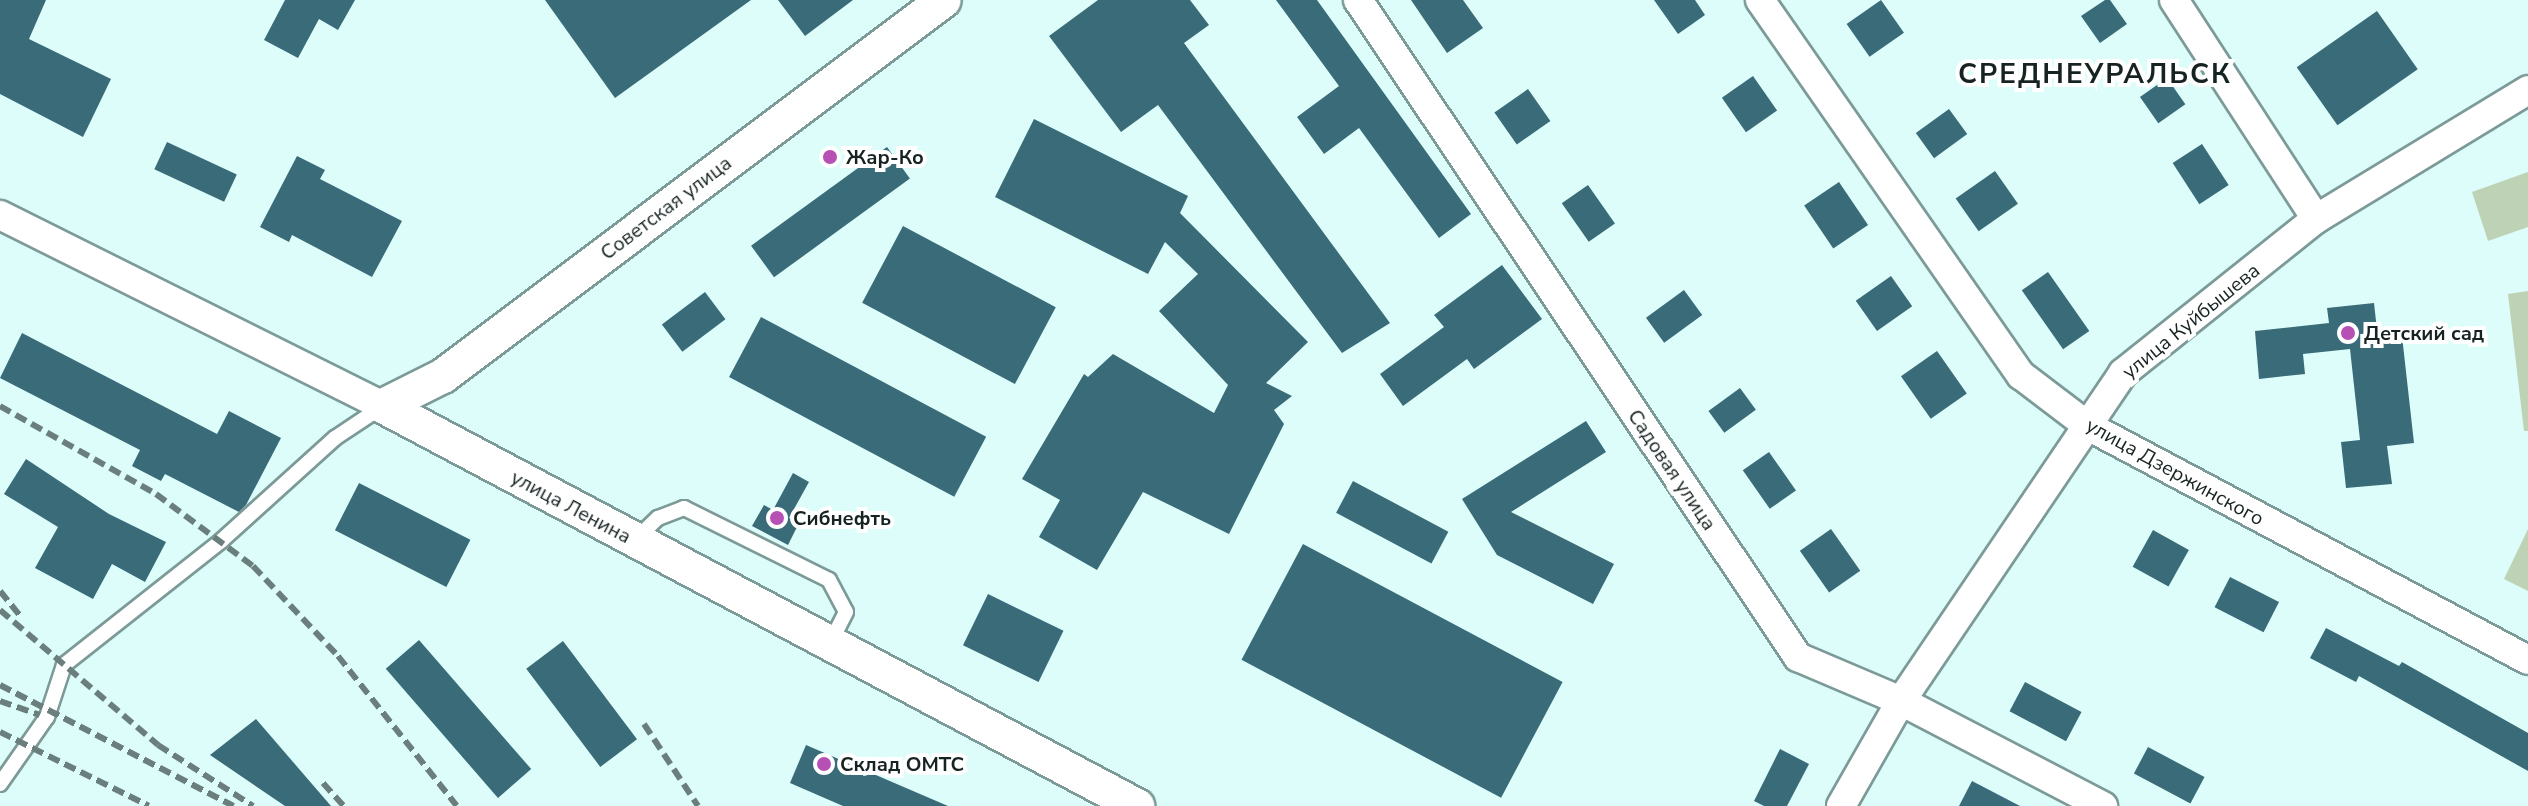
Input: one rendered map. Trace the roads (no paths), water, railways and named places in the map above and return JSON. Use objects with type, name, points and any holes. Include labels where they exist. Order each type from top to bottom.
[{"type":"street","name":"Советская улица","points":[[383,406],[443,376],[944,0]]},
{"type":"street","name":"Садовая улица","points":[[1358,0],[1798,657],[1901,701],[2103,806]]},
{"type":"street","name":"улица Дзержинского","points":[[1760,0],[2021,375],[2088,426],[2528,660]]},
{"type":"street","points":[[2174,0],[2316,219]]},
{"type":"street","name":"улица Куйбышева","points":[[1841,806],[1901,701],[2123,373],[2316,219],[2528,90]]},
{"type":"street","name":"улица Ленина","points":[[0,215],[383,406],[1137,806]]},
{"type":"lane","points":[[0,784],[47,717],[64,665],[221,541],[335,438],[383,406]]},
{"type":"lane","points":[[634,540],[658,518],[684,508],[829,580],[846,612],[831,641]]},
{"type":"railway","points":[[0,406],[156,494],[253,566],[338,656],[457,806]]},
{"type":"railway","points":[[0,591],[20,616]]},
{"type":"railway","points":[[0,610],[158,745],[253,806]]},
{"type":"railway","points":[[0,685],[233,806]]},
{"type":"railway","points":[[0,701],[40,715]]},
{"type":"railway","points":[[644,724],[698,806]]},
{"type":"railway","points":[[0,732],[149,806]]},
{"type":"railway","points":[[323,783],[344,806]]},
{"type":"place","name":"Жар-Ко","points":[[830,157]]},
{"type":"place","name":"Детский сад","points":[[2348,333]]},
{"type":"place","name":"Сибнефть","points":[[777,518]]},
{"type":"place","name":"Склад ОМТС","points":[[824,764]]},
{"type":"district","name":"СРЕДНЕУРАЛЬСК","points":[[2095,74]]}]
